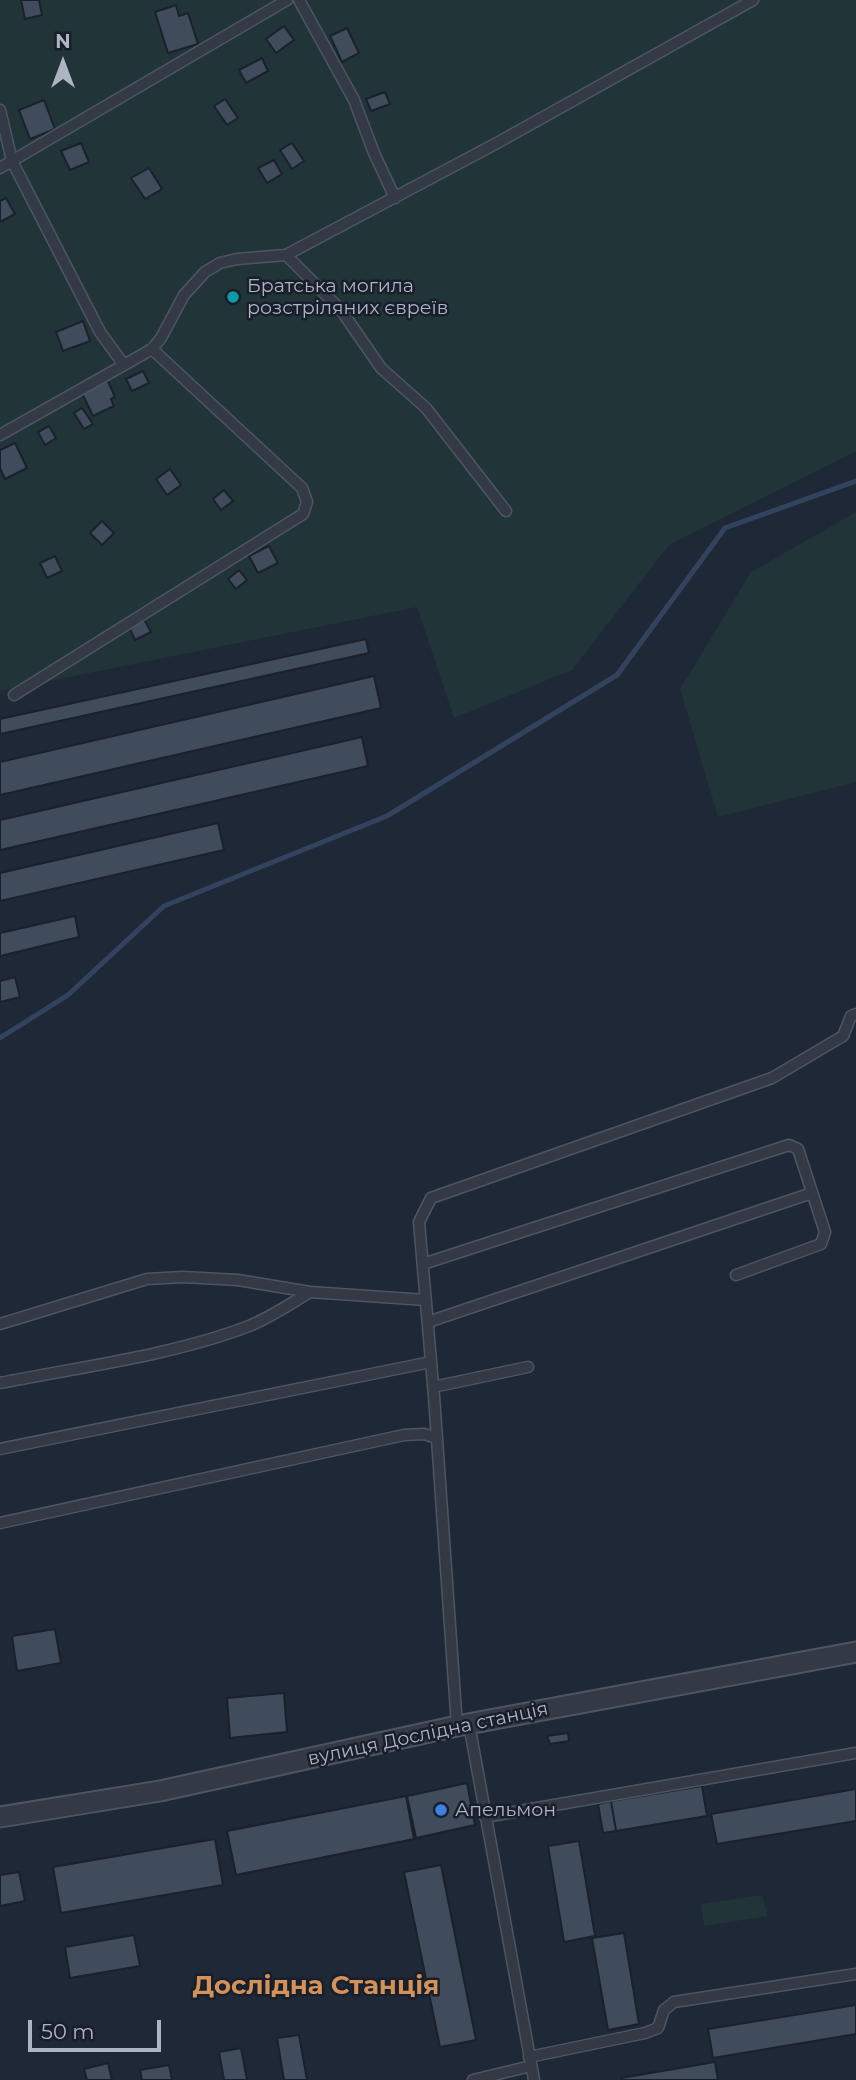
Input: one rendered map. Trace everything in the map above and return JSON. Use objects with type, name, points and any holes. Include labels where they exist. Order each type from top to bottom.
[{"type":"street","name":"вулиця Дослідна станція","points":[[0,1817],[160,1791],[463,1725],[856,1652]]},
{"type":"lane","points":[[0,168],[287,0]]},
{"type":"lane","points":[[299,0],[354,100],[395,198]]},
{"type":"lane","points":[[0,435],[152,349],[161,338],[184,295],[205,272],[237,259],[286,255],[395,198],[753,0]]},
{"type":"lane","points":[[0,110],[12,161],[100,332],[124,365]]},
{"type":"lane","points":[[286,255],[341,310],[381,368],[426,408],[506,511]]},
{"type":"lane","points":[[14,695],[303,514],[307,502],[302,488],[152,349]]},
{"type":"lane","points":[[534,2080],[485,1817],[463,1725],[419,1222],[431,1198],[772,1078],[843,1036],[851,1016],[856,1014]]},
{"type":"lane","points":[[423,1264],[789,1145],[798,1149],[825,1232],[821,1244],[736,1275]]},
{"type":"lane","points":[[428,1322],[812,1193]]},
{"type":"lane","points":[[0,1324],[147,1279],[238,1280],[310,1292],[426,1300]]},
{"type":"lane","points":[[0,1383],[216,1338],[280,1311],[310,1292]]},
{"type":"lane","points":[[0,1449],[431,1362]]},
{"type":"lane","points":[[433,1387],[528,1367]]},
{"type":"lane","points":[[0,1523],[404,1436],[424,1434],[437,1438]]},
{"type":"lane","points":[[485,1817],[856,1753]]},
{"type":"lane","points":[[474,2080],[530,2062],[645,2034],[658,2028],[664,2010],[674,2002],[856,1975]]},
{"type":"green space","points":[[0,0],[856,0],[856,451],[669,545],[572,670],[454,718],[417,607],[0,691]]},
{"type":"green space","points":[[856,512],[856,782],[718,817],[680,689],[751,572]]},
{"type":"green space","points":[[762,1895],[768,1916],[704,1926],[701,1904]]},
{"type":"building","points":[[21,0],[39,0],[42,15],[25,19]]},
{"type":"building","points":[[176,5],[179,16],[188,13],[198,44],[168,53],[155,12]]},
{"type":"building","points":[[284,26],[294,40],[276,53],[266,39]]},
{"type":"building","points":[[347,28],[359,53],[342,62],[330,36]]},
{"type":"building","points":[[262,58],[268,71],[246,83],[239,70]]},
{"type":"building","points":[[385,92],[390,104],[371,111],[366,99]]},
{"type":"building","points":[[225,99],[238,118],[227,125],[214,106]]},
{"type":"building","points":[[44,100],[55,129],[30,139],[19,110]]},
{"type":"building","points":[[81,143],[89,162],[70,170],[61,151]]},
{"type":"building","points":[[292,143],[304,161],[292,169],[280,150]]},
{"type":"building","points":[[274,160],[282,174],[267,183],[258,168]]},
{"type":"building","points":[[149,168],[162,189],[145,199],[131,178]]},
{"type":"building","points":[[6,198],[15,214],[0,222],[0,201]]},
{"type":"building","points":[[83,321],[90,341],[63,351],[56,332]]},
{"type":"building","points":[[143,371],[149,383],[132,391],[126,379]]},
{"type":"building","points":[[107,379],[115,397],[111,399],[114,406],[93,416],[81,391]]},
{"type":"building","points":[[82,408],[93,424],[84,429],[74,413]]},
{"type":"building","points":[[49,426],[56,438],[45,445],[38,432]]},
{"type":"building","points":[[15,443],[27,468],[5,479],[0,468],[0,450]]},
{"type":"building","points":[[170,469],[181,485],[167,495],[156,479]]},
{"type":"building","points":[[224,490],[233,501],[221,510],[213,499]]},
{"type":"building","points":[[102,521],[114,533],[102,545],[90,533]]},
{"type":"building","points":[[269,546],[278,563],[258,573],[249,556]]},
{"type":"building","points":[[55,556],[62,571],[47,578],[40,563]]},
{"type":"building","points":[[239,570],[247,580],[236,589],[228,579]]},
{"type":"building","points":[[144,619],[151,632],[135,640],[129,627]]},
{"type":"building","points":[[366,639],[369,653],[0,734],[0,719]]},
{"type":"building","points":[[374,676],[381,708],[0,795],[0,762]]},
{"type":"building","points":[[362,737],[368,766],[0,850],[0,820]]},
{"type":"building","points":[[218,823],[224,850],[0,901],[0,873]]},
{"type":"building","points":[[75,916],[79,937],[0,956],[0,933]]},
{"type":"building","points":[[15,977],[20,997],[0,1002],[0,981]]},
{"type":"building","points":[[55,1629],[61,1663],[17,1671],[12,1636]]},
{"type":"building","points":[[284,1693],[287,1732],[230,1738],[227,1698]]},
{"type":"building","points":[[568,1733],[569,1741],[550,1744],[547,1736]]},
{"type":"building","name":"Апельмон","points":[[467,1783],[475,1825],[416,1838],[407,1796]]},
{"type":"building","points":[[702,1786],[707,1816],[616,1831],[611,1801]]},
{"type":"building","points":[[856,1789],[856,1821],[717,1844],[711,1814]]},
{"type":"building","points":[[406,1796],[414,1839],[236,1875],[227,1831]]},
{"type":"building","points":[[611,1801],[616,1831],[603,1833],[598,1804]]},
{"type":"building","points":[[215,1839],[223,1885],[61,1913],[53,1867]]},
{"type":"building","points":[[579,1841],[595,1936],[564,1942],[548,1846]]},
{"type":"building","points":[[441,1865],[476,2040],[440,2047],[404,1872]]},
{"type":"building","points":[[19,1872],[25,1901],[0,1906],[0,1875]]},
{"type":"building","points":[[624,1933],[639,2024],[608,2030],[592,1938]]},
{"type":"building","points":[[134,1935],[140,1966],[70,1978],[65,1947]]},
{"type":"building","points":[[856,2005],[856,2034],[713,2058],[708,2029]]},
{"type":"building","points":[[299,2035],[307,2080],[284,2080],[277,2038]]},
{"type":"building","points":[[241,2048],[247,2080],[224,2080],[219,2052]]},
{"type":"building","points":[[715,2062],[718,2080],[621,2078]]},
{"type":"building","points":[[108,2063],[112,2080],[87,2080],[84,2069]]},
{"type":"building","points":[[169,2065],[172,2080],[142,2080],[140,2070]]},
{"type":"waterway","points":[[0,1038],[68,995],[164,906],[387,816],[617,675],[725,528],[856,481]]},
{"type":"place","name":"Братська могила розстріляних євреїв","points":[[233,297]]},
{"type":"place","name":"Апельмон","points":[[441,1810]]},
{"type":"district","name":"Дослідна Станція","points":[[316,1986]]}]
